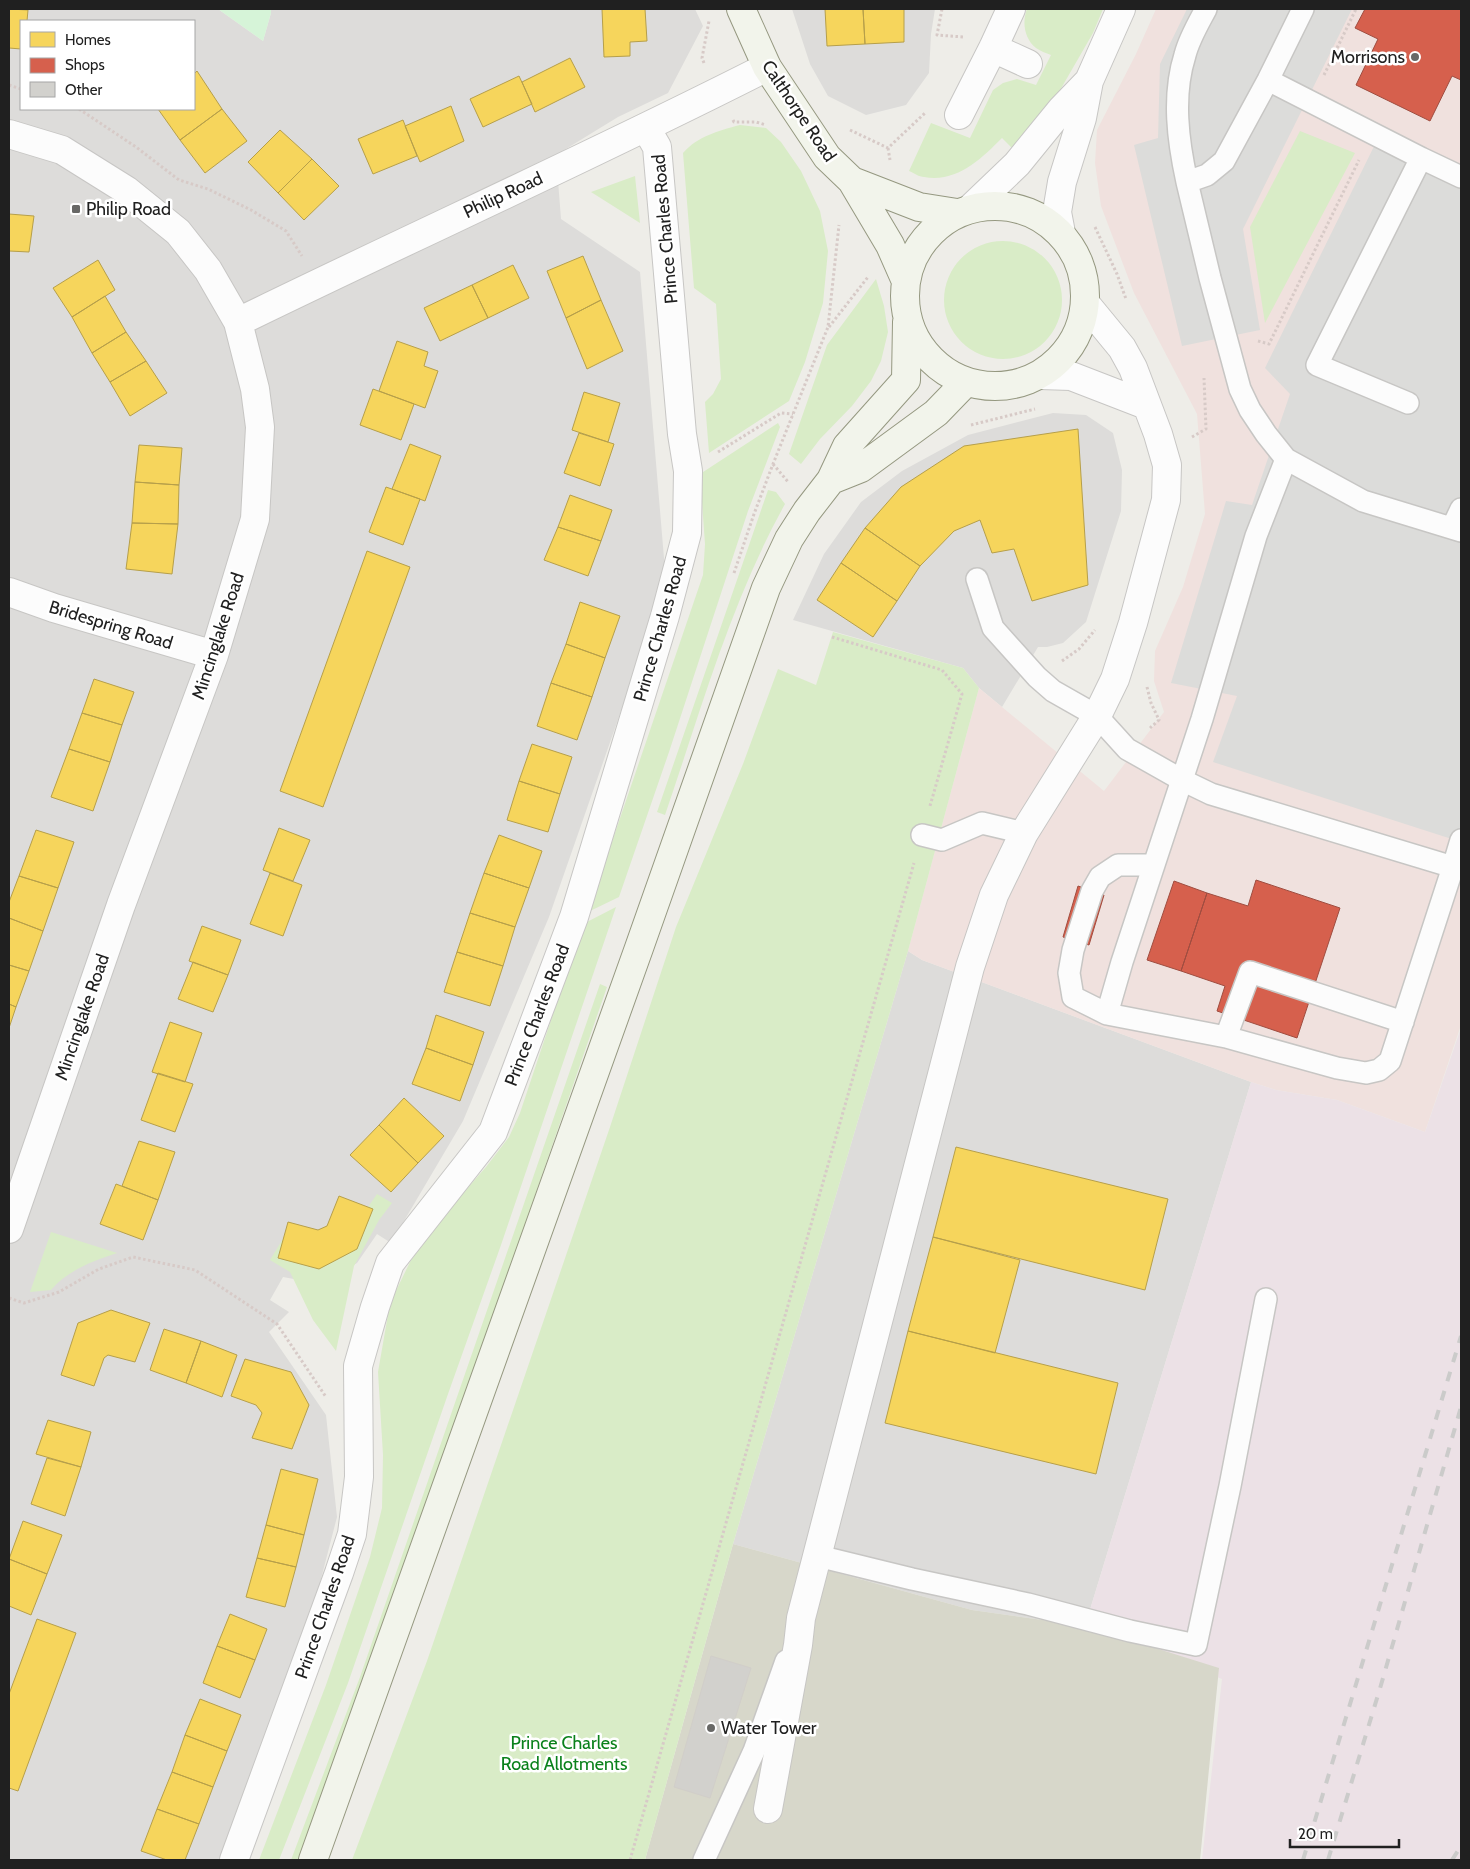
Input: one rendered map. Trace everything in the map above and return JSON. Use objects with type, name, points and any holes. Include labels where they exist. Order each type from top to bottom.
[{"type":"street","name":"Calthorpe Road","points":[[742,9],[767,68],[827,157],[852,181],[890,245],[905,279]]},
{"type":"street","points":[[958,115],[1011,9]]},
{"type":"street","points":[[1061,233],[1057,212],[1062,182],[1082,118],[1089,81],[1121,9]]},
{"type":"street","points":[[993,48],[1028,64]]},
{"type":"street","name":"Philip Road","points":[[238,322],[646,128],[767,68]]},
{"type":"street","points":[[313,1860],[636,958],[766,588],[789,539],[807,511],[831,480],[847,446],[906,380],[908,322],[905,279],[923,239],[965,210],[1018,164],[1061,110],[1089,81]]},
{"type":"street","name":"Prince Charles Road","points":[[234,1860],[352,1534],[359,1477],[358,1366],[390,1263],[473,1159],[492,1132],[574,917],[665,616],[687,533],[688,470],[682,434],[657,147],[646,128]]},
{"type":"street","name":"Mincinglake Road","points":[[9,134],[62,150],[126,190],[178,232],[208,270],[238,322],[256,389],[260,427],[255,519],[214,655],[121,905],[9,1229]]},
{"type":"street","name":"Calthorpe Road","points":[[852,181],[919,207],[965,210],[1004,205],[1035,214],[1061,233],[1076,254],[1084,277],[1085,303],[1081,324],[1071,344],[1058,362],[1040,375],[1014,384],[990,387],[966,382],[946,373],[930,359],[916,342],[908,322]]},
{"type":"street","points":[[768,1809],[798,1645],[801,1618],[970,967],[994,895],[1024,833],[1097,716],[1115,679],[1134,623],[1166,500],[1167,465],[1158,434],[1133,368],[1122,348],[1085,303]]},
{"type":"street","points":[[1040,375],[1071,376],[1146,405]]},
{"type":"street","points":[[831,480],[861,468],[936,412],[966,382]]},
{"type":"street","name":"Bridespring Road","points":[[9,592],[54,608],[214,655]]},
{"type":"lane","points":[[1206,9],[1185,54],[1179,80],[1180,153],[1240,389],[1250,410],[1286,460],[1363,501],[1457,530],[1461,509]]},
{"type":"lane","points":[[1188,182],[1206,174],[1224,162],[1303,9]]},
{"type":"lane","points":[[1268,80],[1461,177]]},
{"type":"lane","points":[[1408,403],[1317,365],[1421,158]]},
{"type":"lane","points":[[1107,1014],[1122,962],[1202,719],[1256,536],[1286,460]]},
{"type":"lane","points":[[977,579],[993,628],[1037,677],[1053,690],[1097,716],[1127,749],[1211,794],[1453,867]]},
{"type":"lane","points":[[922,835],[942,840],[982,823],[1024,833]]},
{"type":"lane","points":[[1154,864],[1118,865],[1100,876],[1092,891],[1076,941],[1069,973],[1073,997],[1107,1014],[1226,1037],[1337,1068],[1366,1073],[1379,1070],[1390,1061],[1461,840]]},
{"type":"lane","points":[[1226,1037],[1250,972],[1403,1022]]},
{"type":"lane","points":[[818,1556],[1196,1645],[1230,1486],[1266,1300]]},
{"type":"lane","points":[[704,1860],[754,1751],[801,1618]]},
{"type":"path","points":[[942,9],[937,35],[964,37]]},
{"type":"path","points":[[1322,78],[1356,9]]},
{"type":"path","points":[[959,46],[967,30]]},
{"type":"path","points":[[849,129],[888,148],[924,116],[928,108]]},
{"type":"path","points":[[80,110],[136,147],[179,180],[208,189],[251,210],[286,231],[319,282]]},
{"type":"path","points":[[1190,439],[1206,429],[1204,356],[1253,340],[1269,344],[1373,134]]},
{"type":"path","points":[[1093,222],[1117,274],[1129,306]]},
{"type":"path","points":[[828,328],[839,223]]},
{"type":"path","points":[[688,470],[781,413],[793,414],[828,328],[871,272]]},
{"type":"path","points":[[969,426],[985,420],[1038,408]]},
{"type":"path","points":[[1037,677],[1049,660],[1062,661],[1079,649],[1097,627]]},
{"type":"path","points":[[630,1860],[962,694],[942,670],[832,637]]},
{"type":"path","points":[[9,1298],[24,1303],[59,1292],[99,1269],[134,1257],[194,1270],[277,1324],[323,1394],[358,1426]]},
{"type":"shaded area","points":[[9,9],[218,9],[263,41],[271,9],[695,9],[703,26],[668,93],[618,117],[556,155],[561,219],[640,272],[666,582],[549,917],[463,1121],[391,1243],[377,1234],[357,1263],[321,1284],[283,1277],[270,1300],[289,1312],[269,1332],[326,1415],[337,1517],[300,1660],[223,1860],[9,1860]]},
{"type":"shaded area","points":[[792,9],[935,9],[931,34],[929,73],[906,105],[866,115],[828,96],[810,64]]},
{"type":"shaded area","points":[[1156,9],[1461,9],[1461,1025],[1425,1132],[1337,1100],[1276,1090],[1251,1082],[922,960],[908,951],[979,688],[1104,791],[1164,712],[1154,681],[1155,651],[1183,587],[1205,514],[1197,414],[1134,293],[1101,206],[1095,163],[1097,130],[1136,54]]},
{"type":"shaded area","points":[[1187,9],[1352,9],[1243,229],[1260,330],[1182,346],[1134,145],[1158,138],[1160,64]]},
{"type":"shaded area","points":[[1384,126],[1461,168],[1461,842],[1213,762],[1237,696],[1171,683],[1226,501],[1252,505],[1290,394],[1265,368]]},
{"type":"shaded area","points":[[1053,413],[1086,415],[1113,433],[1122,470],[1121,511],[1086,622],[1063,643],[1038,647],[1002,707],[979,688],[963,668],[793,620],[824,554],[861,502],[902,471],[968,435]]},
{"type":"shaded area","points":[[908,951],[922,960],[1251,1082],[1085,1626],[972,1610],[733,1544]]},
{"type":"shaded area","points":[[1461,1028],[1461,1860],[1202,1860],[1222,1679],[1085,1626],[1251,1082],[1276,1090],[1337,1100],[1425,1132]]},
{"type":"shaded area","points":[[733,1544],[972,1610],[1085,1626],[1219,1668],[1200,1860],[645,1860]]},
{"type":"green space","points":[[218,9],[271,9],[263,41]]},
{"type":"green space","points":[[1027,9],[1103,9],[1093,33],[1059,92],[1013,149],[1002,138],[986,154],[958,173],[936,178],[918,176],[909,171],[931,123],[970,138],[993,90],[1003,83],[1017,79],[1036,85],[1051,55],[1036,48],[1029,40],[1024,24]]},
{"type":"green space","points":[[740,125],[766,128],[781,142],[801,171],[820,211],[828,251],[823,303],[805,362],[789,401],[709,453],[705,402],[713,394],[721,379],[716,304],[694,288],[683,153],[702,138]]},
{"type":"green space","points":[[1300,131],[1355,153],[1265,323],[1250,227]]},
{"type":"green space","points":[[635,176],[640,223],[591,192]]},
{"type":"green space","points":[[1003,241],[1026,245],[1045,258],[1058,277],[1062,300],[1058,323],[1045,342],[1026,355],[1003,359],[980,355],[961,342],[948,323],[944,300],[948,277],[961,258],[980,245]]},
{"type":"green space","points":[[876,279],[884,306],[888,332],[881,361],[871,381],[852,406],[820,439],[801,464],[789,454],[827,345]]},
{"type":"green space","points":[[778,423],[780,427],[748,511],[619,897],[588,912],[703,575],[705,544],[700,474]]},
{"type":"green space","points":[[768,490],[776,492],[785,504],[766,541],[733,617],[718,656],[665,815],[657,812]]},
{"type":"green space","name":"Prince Charles Road Allotments","points":[[833,632],[963,668],[979,688],[908,951],[733,1544],[645,1860],[352,1860],[427,1661],[610,1127],[676,927],[743,764],[778,669],[816,685]]},
{"type":"green space","points":[[616,907],[501,1245],[348,1683],[279,1860],[259,1860],[326,1685],[370,1557],[382,1508],[383,1455],[378,1372],[390,1303],[410,1262],[434,1226],[486,1167],[509,1137],[520,1113],[583,924]]},
{"type":"green space","points":[[600,984],[607,987],[429,1502],[300,1860],[291,1860],[360,1677]]},
{"type":"green space","points":[[377,1194],[392,1203],[379,1220],[354,1266],[336,1351],[313,1320],[290,1272],[270,1260],[284,1237],[321,1245],[357,1223]]},
{"type":"green space","points":[[51,1232],[117,1253],[90,1263],[73,1272],[51,1290],[30,1292]]},
{"type":"building: Homes","points":[[9,9],[28,10],[27,20],[20,20],[20,49],[9,48]]},
{"type":"building: Homes","points":[[602,9],[645,9],[647,41],[630,42],[630,56],[604,57]]},
{"type":"building: Homes","points":[[825,9],[863,9],[865,44],[827,46]]},
{"type":"building: Homes","points":[[863,9],[904,9],[904,42],[865,44]]},
{"type":"building: Homes","points":[[570,58],[585,87],[535,112],[522,82]]},
{"type":"building: Homes","points":[[197,71],[222,109],[180,140],[159,110],[195,110],[195,73]]},
{"type":"building: Homes","points":[[519,76],[532,104],[483,127],[470,99]]},
{"type":"building: Homes","points":[[451,106],[464,141],[420,162],[405,126]]},
{"type":"building: Homes","points":[[222,109],[247,141],[205,173],[180,140]]},
{"type":"building: Homes","points":[[403,120],[417,156],[373,174],[358,139]]},
{"type":"building: Homes","points":[[280,130],[312,159],[278,193],[248,162]]},
{"type":"building: Homes","points":[[312,159],[339,186],[304,220],[278,193]]},
{"type":"building: Homes","points":[[9,214],[34,216],[29,252],[9,251]]},
{"type":"building: Homes","points":[[583,256],[601,300],[566,318],[547,271]]},
{"type":"building: Homes","points":[[98,260],[115,290],[72,317],[53,288]]},
{"type":"building: Homes","points":[[513,265],[529,298],[488,318],[472,285]]},
{"type":"building: Homes","points":[[472,285],[488,318],[440,341],[424,308]]},
{"type":"building: Homes","points":[[105,296],[126,332],[92,353],[72,317]]},
{"type":"building: Homes","points":[[601,300],[623,351],[587,369],[566,318]]},
{"type":"building: Homes","points":[[126,332],[146,361],[110,382],[92,353]]},
{"type":"building: Homes","points":[[397,341],[428,352],[424,366],[438,371],[425,408],[379,391]]},
{"type":"building: Homes","points":[[146,361],[167,393],[130,416],[110,382]]},
{"type":"building: Homes","points":[[373,389],[414,404],[401,440],[360,425]]},
{"type":"building: Homes","points":[[584,392],[620,403],[608,442],[572,430]]},
{"type":"building: Homes","points":[[1078,429],[1088,585],[1032,601],[1014,549],[992,553],[980,520],[954,531],[920,566],[865,528],[901,487],[964,446]]},
{"type":"building: Homes","points":[[579,433],[614,444],[600,486],[564,473]]},
{"type":"building: Homes","points":[[410,444],[441,456],[425,501],[392,489]]},
{"type":"building: Homes","points":[[139,445],[182,448],[179,485],[135,482]]},
{"type":"building: Homes","points":[[135,482],[179,485],[178,524],[132,523]]},
{"type":"building: Homes","points":[[386,487],[420,499],[403,545],[369,532]]},
{"type":"building: Homes","points":[[570,495],[612,510],[601,541],[558,527]]},
{"type":"building: Homes","points":[[132,523],[178,524],[172,574],[126,569]]},
{"type":"building: Homes","points":[[558,527],[601,541],[588,576],[544,560]]},
{"type":"building: Homes","points":[[865,528],[920,566],[897,601],[841,563]]},
{"type":"building: Homes","points":[[367,551],[410,567],[323,807],[280,791]]},
{"type":"building: Homes","points":[[841,563],[897,601],[873,637],[817,600]]},
{"type":"building: Homes","points":[[580,602],[620,616],[605,658],[566,644]]},
{"type":"building: Homes","points":[[566,644],[605,658],[592,697],[551,683]]},
{"type":"building: Homes","points":[[94,679],[134,692],[122,725],[82,713]]},
{"type":"building: Homes","points":[[551,683],[592,697],[577,740],[537,726]]},
{"type":"building: Homes","points":[[82,713],[122,725],[110,762],[69,749]]},
{"type":"building: Homes","points":[[532,744],[572,757],[560,794],[519,781]]},
{"type":"building: Homes","points":[[69,749],[110,762],[93,811],[51,797]]},
{"type":"building: Homes","points":[[519,781],[560,794],[548,832],[507,820]]},
{"type":"building: Homes","points":[[279,828],[310,840],[293,881],[263,870]]},
{"type":"building: Homes","points":[[36,830],[74,842],[58,888],[19,876]]},
{"type":"building: Homes","points":[[499,835],[542,851],[529,888],[484,873]]},
{"type":"building: Homes","points":[[270,873],[302,885],[283,936],[250,924]]},
{"type":"building: Homes","points":[[484,873],[529,888],[515,927],[470,913]]},
{"type":"building: Homes","points":[[19,876],[58,888],[43,931],[9,918],[9,902]]},
{"type":"building: Homes","points":[[470,913],[515,927],[503,966],[457,952]]},
{"type":"building: Homes","points":[[9,918],[43,931],[29,971],[9,965]]},
{"type":"building: Homes","points":[[202,926],[241,940],[228,975],[189,961]]},
{"type":"building: Homes","points":[[457,952],[503,966],[490,1006],[444,992]]},
{"type":"building: Homes","points":[[193,962],[228,975],[213,1012],[178,999]]},
{"type":"building: Homes","points":[[9,965],[29,971],[16,1007],[9,1004]]},
{"type":"building: Homes","points":[[9,1004],[16,1007],[9,1028]]},
{"type":"building: Homes","points":[[436,1015],[484,1032],[473,1065],[426,1048]]},
{"type":"building: Homes","points":[[170,1022],[202,1033],[185,1082],[152,1072]]},
{"type":"building: Homes","points":[[426,1048],[473,1065],[460,1101],[412,1084]]},
{"type":"building: Homes","points":[[158,1073],[193,1084],[175,1132],[141,1120]]},
{"type":"building: Homes","points":[[404,1098],[444,1136],[418,1163],[379,1125]]},
{"type":"building: Homes","points":[[379,1125],[418,1163],[391,1192],[350,1155]]},
{"type":"building: Homes","points":[[139,1141],[175,1152],[158,1200],[122,1186]]},
{"type":"building: Homes","points":[[956,1147],[1168,1199],[1145,1290],[933,1237]]},
{"type":"building: Homes","points":[[116,1184],[158,1200],[143,1240],[100,1224]]},
{"type":"building: Homes","points":[[339,1196],[373,1209],[357,1249],[319,1269],[278,1258],[288,1222],[318,1230],[327,1226]]},
{"type":"building: Homes","points":[[933,1237],[1020,1260],[995,1353],[908,1331]]},
{"type":"building: Homes","points":[[111,1310],[150,1323],[135,1362],[108,1355],[104,1358],[94,1386],[61,1375],[78,1323]]},
{"type":"building: Homes","points":[[164,1329],[201,1341],[186,1383],[150,1370]]},
{"type":"building: Homes","points":[[908,1331],[1118,1383],[1096,1474],[885,1423]]},
{"type":"building: Homes","points":[[201,1341],[237,1355],[222,1397],[186,1383]]},
{"type":"building: Homes","points":[[245,1359],[291,1372],[309,1405],[292,1449],[252,1438],[262,1413],[256,1405],[231,1396]]},
{"type":"building: Homes","points":[[48,1420],[91,1432],[81,1467],[36,1454]]},
{"type":"building: Homes","points":[[47,1458],[81,1467],[65,1516],[31,1504]]},
{"type":"building: Homes","points":[[281,1469],[318,1479],[304,1535],[266,1525]]},
{"type":"building: Homes","points":[[23,1521],[62,1535],[47,1574],[9,1559]]},
{"type":"building: Homes","points":[[266,1525],[304,1535],[296,1567],[257,1558]]},
{"type":"building: Homes","points":[[257,1558],[296,1567],[285,1607],[246,1597]]},
{"type":"building: Homes","points":[[9,1559],[47,1574],[31,1615],[9,1606]]},
{"type":"building: Homes","points":[[230,1614],[267,1629],[255,1660],[217,1646]]},
{"type":"building: Homes","points":[[37,1619],[76,1633],[18,1791],[9,1788],[9,1694]]},
{"type":"building: Homes","points":[[217,1646],[255,1660],[240,1698],[203,1683]]},
{"type":"building: Homes","points":[[200,1699],[241,1715],[227,1751],[185,1735]]},
{"type":"building: Homes","points":[[185,1735],[227,1751],[213,1787],[172,1772]]},
{"type":"building: Homes","points":[[172,1772],[213,1787],[199,1824],[157,1809]]},
{"type":"building: Homes","points":[[157,1809],[199,1824],[185,1860],[167,1860],[141,1851]]},
{"type":"building: Shops","name":"Morrisons","points":[[1365,9],[1461,9],[1461,80],[1452,76],[1430,121],[1356,85],[1378,39],[1355,28]]},
{"type":"building: Shops","points":[[1256,880],[1340,908],[1297,1038],[1217,1011],[1225,986],[1181,971],[1207,893],[1248,906]]},
{"type":"building: Shops","points":[[1174,881],[1207,893],[1181,971],[1147,960]]},
{"type":"building: Shops","points":[[1078,886],[1104,895],[1089,945],[1063,937]]},
{"type":"building: Other","name":"Water Tower","points":[[711,1656],[751,1668],[710,1798],[674,1787]]},
{"type":"railway","points":[[1303,1860],[1461,1336]]},
{"type":"railway","points":[[1328,1860],[1381,1685],[1461,1407]]},
{"type":"railway","points":[[1452,1860],[1461,1846]]},
{"type":"place","name":"Morrisons","points":[[1415,57]]},
{"type":"place","name":"Philip Road","points":[[76,209]]},
{"type":"place","name":"Water Tower","points":[[711,1728]]}]
